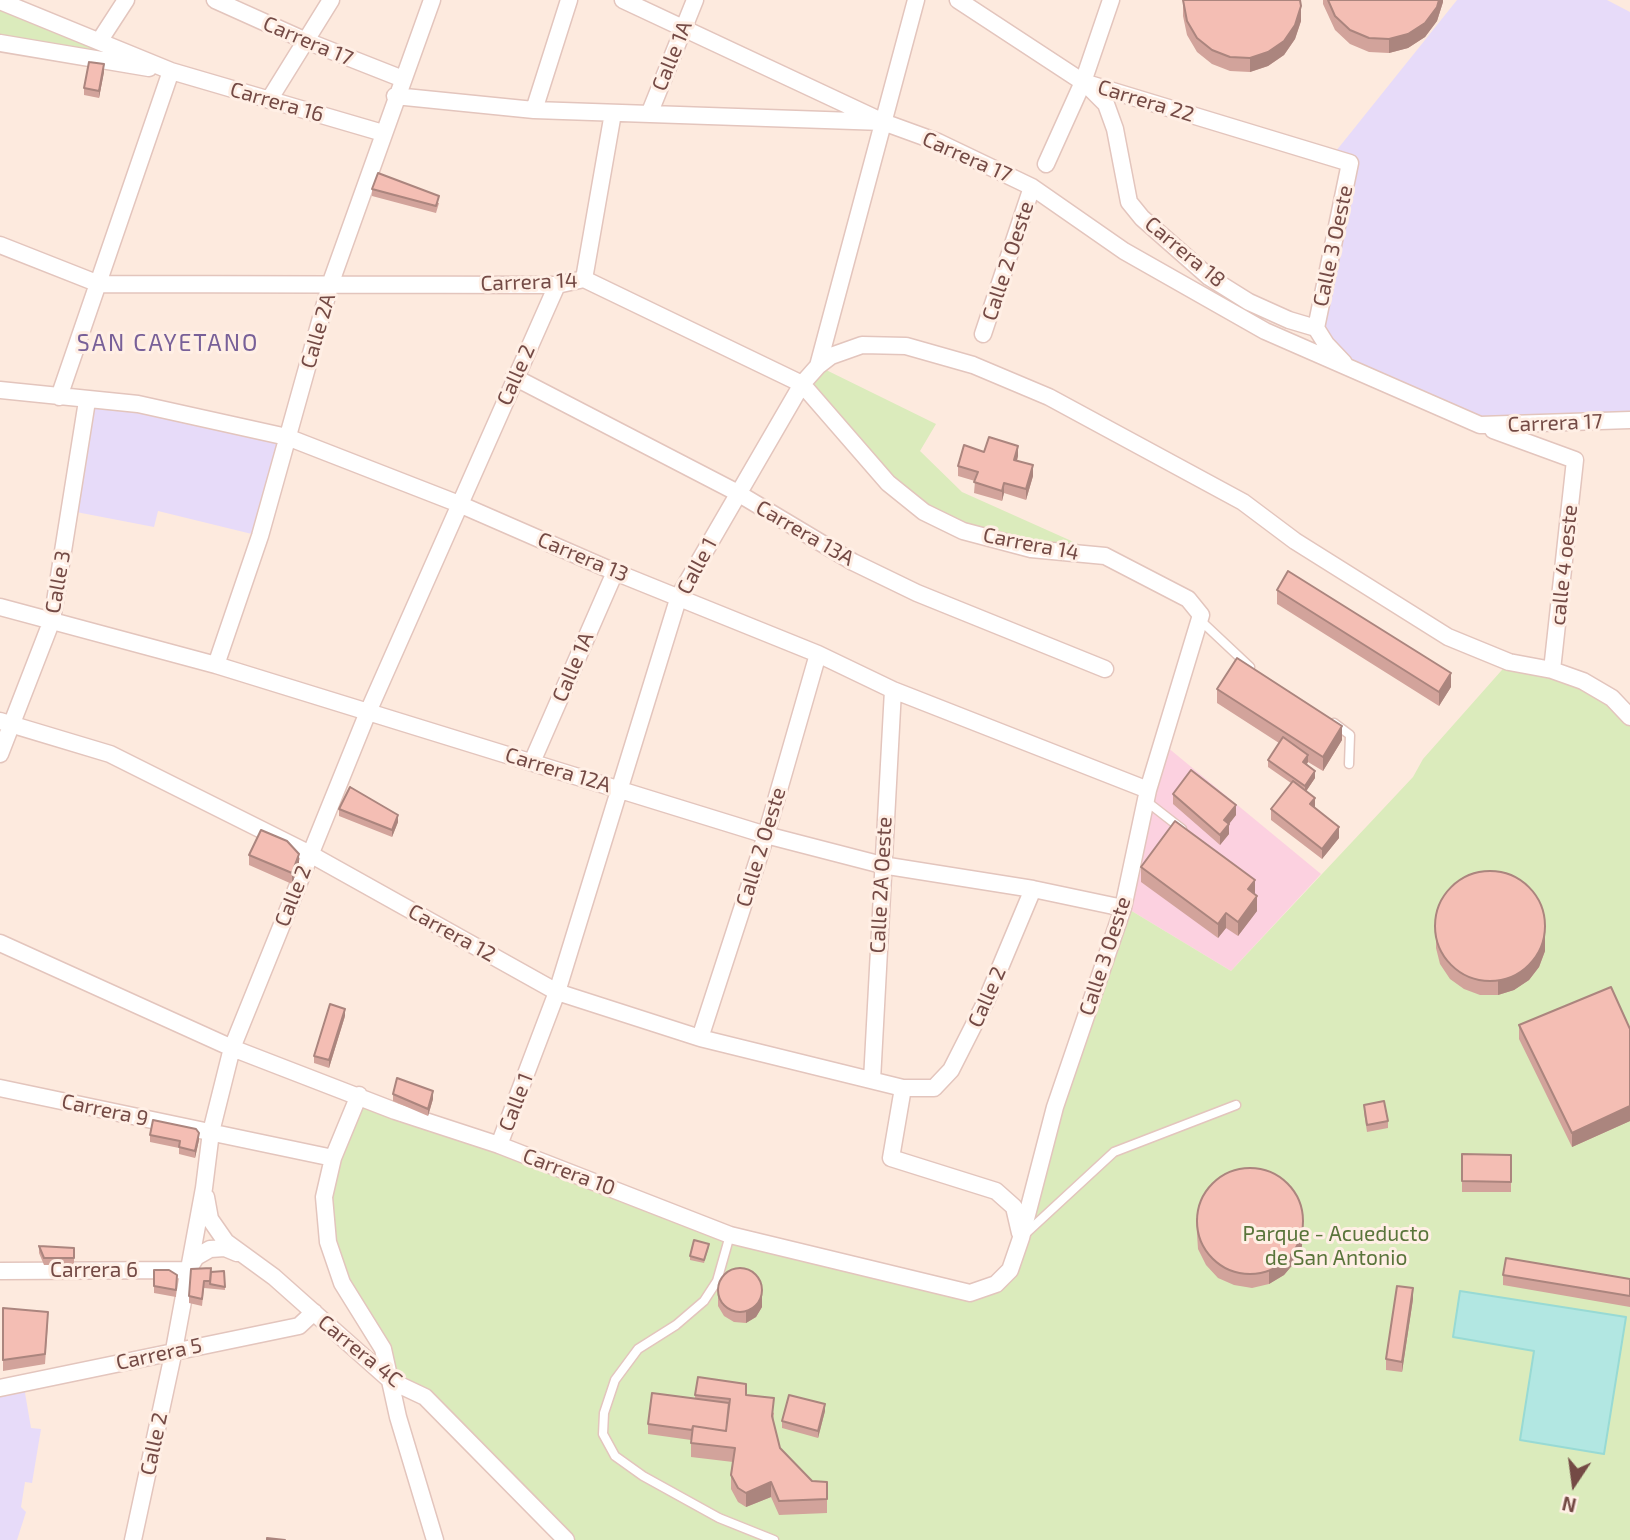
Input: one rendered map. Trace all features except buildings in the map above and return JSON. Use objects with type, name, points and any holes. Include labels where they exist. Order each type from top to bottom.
[{"type":"street","points":[[100,40],[126,0]]},
{"type":"street","name":"Carrera 17","points":[[215,0],[304,40],[403,79]]},
{"type":"street","points":[[269,100],[331,0]]},
{"type":"street","name":"Calle 2A","points":[[216,665],[260,536],[331,282],[432,0]]},
{"type":"street","points":[[534,110],[569,0]]},
{"type":"street","points":[[623,0],[883,122]]},
{"type":"street","name":"Calle 1A","points":[[650,112],[695,0]]},
{"type":"street","name":"Calle 1","points":[[499,1145],[557,992],[679,596],[736,492],[802,384],[818,366],[916,0]]},
{"type":"street","name":"Carrera 22","points":[[958,0],[1083,82],[1332,156],[1350,165]]},
{"type":"street","points":[[1046,164],[1083,82],[1111,0]]},
{"type":"street","name":"Carrera 16","points":[[0,1],[171,71],[383,132]]},
{"type":"street","name":"Carrera 16","points":[[0,43],[171,71]]},
{"type":"street","points":[[60,397],[171,71]]},
{"type":"street","name":"Carrera 18","points":[[1083,82],[1106,104],[1115,129],[1129,202],[1142,218],[1219,283],[1279,316],[1316,328]]},
{"type":"street","name":"Carrera 17","points":[[396,96],[534,110],[883,122],[938,142],[1032,187],[1124,251],[1265,331],[1480,425],[1575,460]]},
{"type":"street","points":[[584,279],[612,113]]},
{"type":"street","name":"Calle 3 Oeste","points":[[1316,328],[1350,165]]},
{"type":"street","name":"Calle 2 Oeste","points":[[983,334],[1032,187]]},
{"type":"street","name":"Carrera 14","points":[[0,245],[99,284],[331,282],[557,285],[584,279],[802,384],[888,483],[924,512],[963,531],[1031,549],[1105,556],[1188,599],[1199,610],[1201,621]]},
{"type":"street","name":"Calle 2","points":[[133,1540],[174,1350],[204,1188],[211,1132],[232,1048],[368,712],[557,285]]},
{"type":"street","points":[[1316,328],[1326,344],[1351,369]]},
{"type":"street","points":[[818,366],[831,356],[862,345],[905,346],[973,365],[1049,397],[1243,502],[1295,541],[1448,637],[1509,663],[1552,670],[1583,681],[1612,698],[1630,717]]},
{"type":"street","name":"Carrera 13A","points":[[514,377],[736,492],[853,562],[917,593],[1105,669]]},
{"type":"street","name":"Carrera 13","points":[[0,390],[87,401],[138,404],[288,437],[459,504],[615,572],[818,654],[893,690],[1147,795]]},
{"type":"street","name":"Calle 3","points":[[0,754],[5,722],[52,620],[87,401]]},
{"type":"street","name":"Carrera 17","points":[[1480,425],[1630,421]]},
{"type":"street","name":"calle 4 oeste","points":[[1552,670],[1575,460]]},
{"type":"street","name":"Calle 1A","points":[[532,762],[615,572]]},
{"type":"street","name":"Carrera 12A","points":[[0,607],[216,665],[766,835],[882,865],[1123,908]]},
{"type":"street","name":"Calle 3 Oeste","points":[[996,1284],[1010,1270],[1021,1238],[1055,1107],[1123,908],[1147,795],[1201,621]]},
{"type":"street","name":"Calle 2 Oeste","points":[[700,1038],[766,835],[818,654]]},
{"type":"street","name":"Calle 2A Oeste","points":[[872,1080],[893,690]]},
{"type":"street","name":"Carrera 12","points":[[5,722],[110,754],[310,854],[557,992],[700,1038],[903,1088],[924,1090]]},
{"type":"street","name":"Calle 2","points":[[924,1090],[944,1082],[963,1049],[1034,890]]},
{"type":"street","name":"Carrera 10","points":[[0,943],[232,1048],[499,1145],[730,1235],[970,1293],[996,1284]]},
{"type":"street","name":"Carrera 9","points":[[0,1088],[333,1158]]},
{"type":"street","points":[[903,1088],[891,1158],[996,1191],[1014,1207],[1021,1238]]},
{"type":"street","points":[[359,1096],[333,1158],[324,1197],[328,1242],[342,1283],[383,1349],[398,1417],[435,1540]]},
{"type":"street","name":"Carrera 4C","points":[[204,1188],[210,1219],[226,1242],[274,1277],[391,1381],[425,1397],[566,1540]]},
{"type":"street","name":"Carrera 4C","points":[[188,1270],[196,1257],[210,1249],[225,1248],[240,1254]]},
{"type":"street","name":"Carrera 6","points":[[0,1271],[188,1270]]},
{"type":"street","name":"Carrera 5","points":[[0,1388],[299,1326],[314,1312]]},
{"type":"lane","points":[[1201,621],[1236,657],[1256,671]]},
{"type":"lane","points":[[1328,719],[1350,735],[1349,764]]},
{"type":"lane","points":[[1147,795],[1187,832]]},
{"type":"lane","points":[[1021,1238],[1114,1152],[1236,1105]]},
{"type":"lane","points":[[730,1235],[717,1280],[704,1301],[676,1325],[638,1349],[615,1380],[604,1413],[603,1434],[615,1455],[643,1476],[731,1523],[774,1540]]},
{"type":"shaded area","points":[[1457,0],[1607,0],[1630,12],[1630,420],[1480,425],[1351,369],[1316,328],[1350,165],[1332,156]]},
{"type":"shaded area","points":[[87,401],[287,437],[260,536],[158,511],[154,527],[71,511]]},
{"type":"shaded area","points":[[1161,742],[1321,874],[1231,971],[1130,910]]},
{"type":"shaded area","points":[[24,1387],[31,1428],[41,1429],[32,1483],[25,1482],[21,1507],[26,1512],[17,1540],[0,1540],[0,1391]]},
{"type":"green space","points":[[0,1],[100,40],[102,61],[0,43]]},
{"type":"green space","points":[[818,366],[936,424],[920,451],[962,492],[1105,556],[1031,549],[924,512],[802,384]]},
{"type":"green space","name":"Parque - Acueducto de San Antonio","points":[[1509,662],[1552,670],[1630,717],[1630,1540],[566,1540],[425,1397],[391,1381],[328,1242],[333,1158],[359,1095],[730,1235],[970,1293],[1010,1270],[1055,1107],[1130,910],[1231,971],[1413,777],[1423,759]]},
{"type":"water","points":[[1460,1291],[1626,1317],[1604,1454],[1520,1440],[1534,1351],[1453,1337]]},
{"type":"district","name":"SAN CAYETANO","points":[[168,343]]}]
